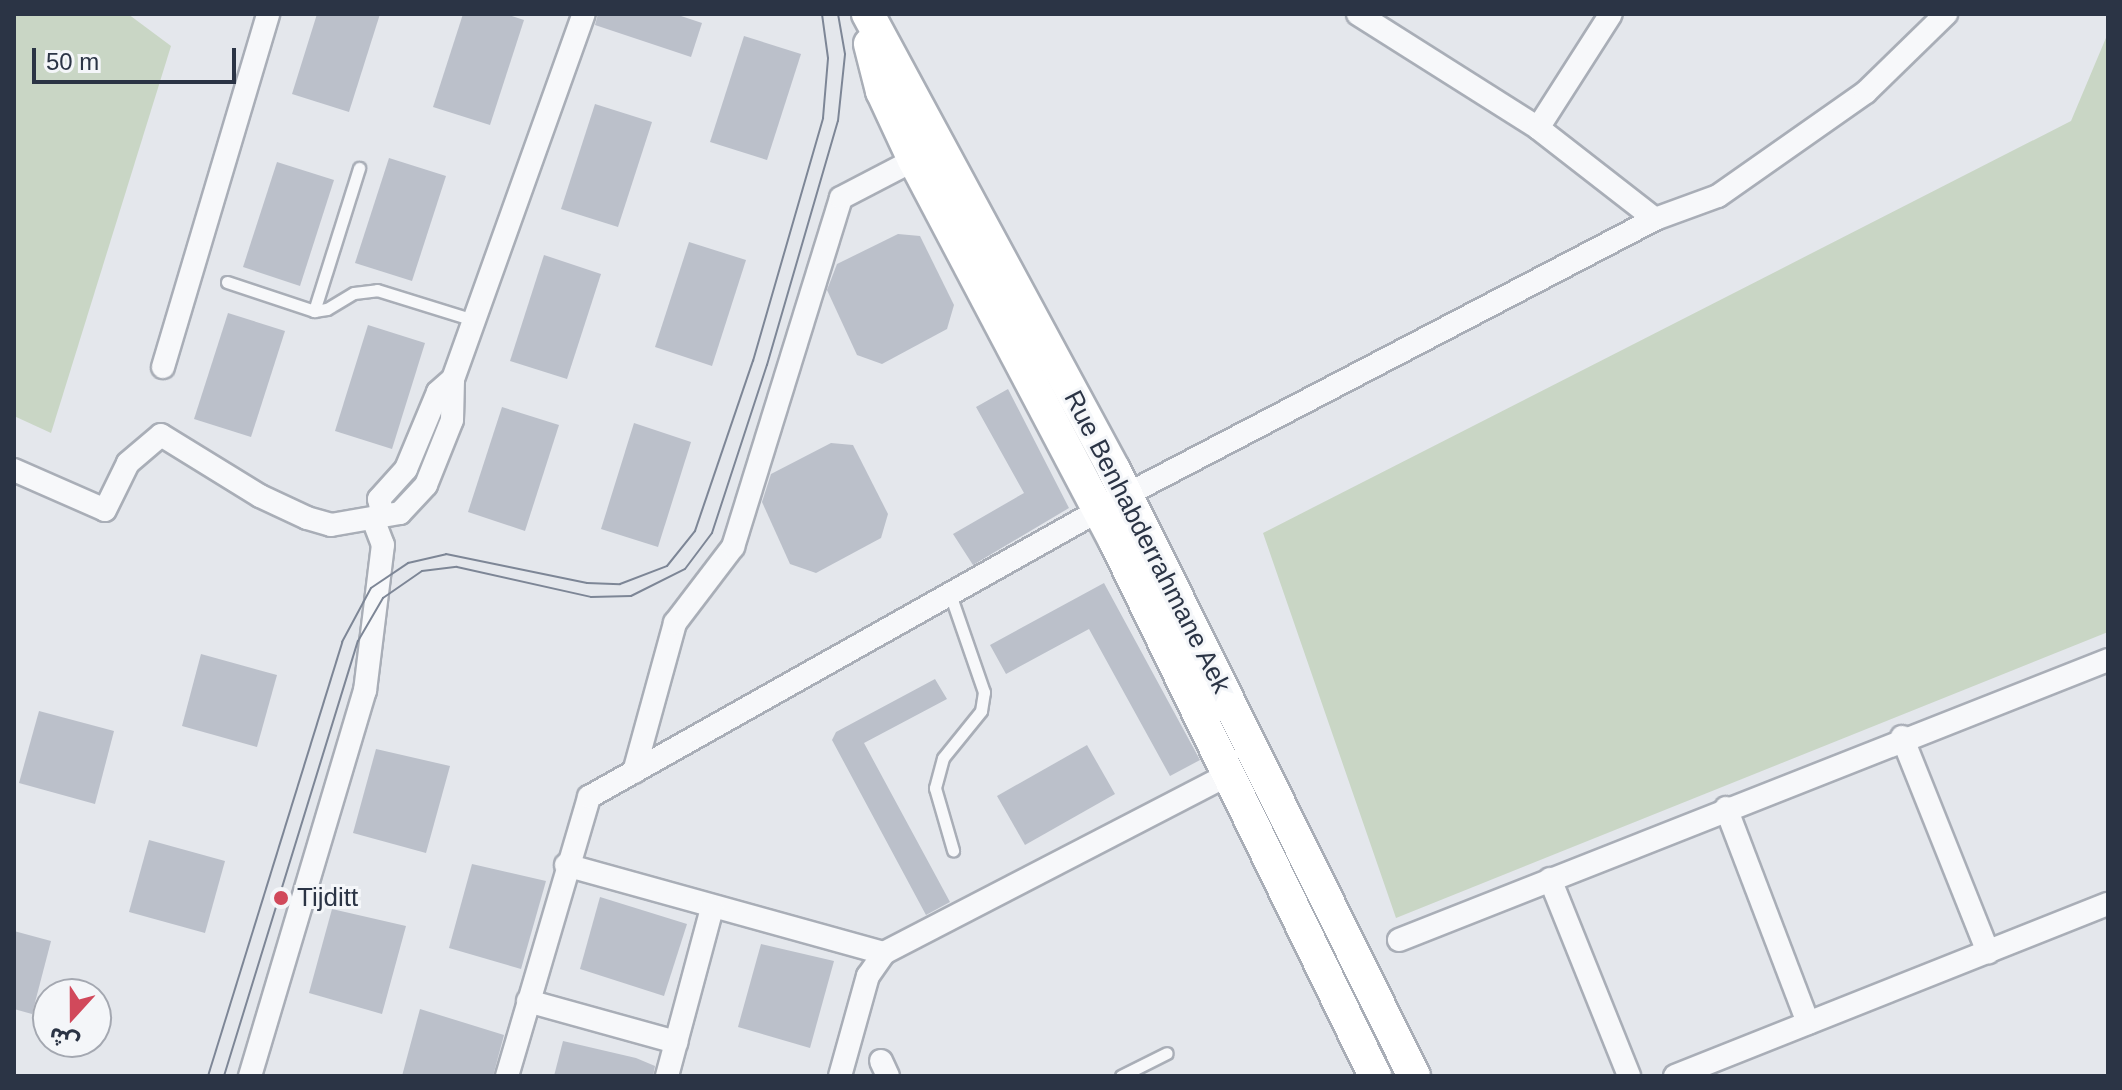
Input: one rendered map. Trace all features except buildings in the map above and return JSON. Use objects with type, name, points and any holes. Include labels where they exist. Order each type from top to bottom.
[{"type":"main road","name":"Rue Benhabderrahmane Aek","points":[[865,14],[882,91],[914,160],[1229,774],[1375,1076]]},
{"type":"main road","name":"Rue Benhabderrahmane Aek","points":[[865,14],[1126,495],[1414,1076]]},
{"type":"street","points":[[163,367],[268,14]]},
{"type":"street","points":[[250,1076],[365,691],[383,545],[378,516],[379,499],[406,469],[438,392],[453,379],[584,14]]},
{"type":"street","points":[[1358,14],[1538,128],[1655,219]]},
{"type":"street","points":[[1538,128],[1611,14]]},
{"type":"street","points":[[507,1076],[566,865],[589,797],[1126,495],[1655,219],[1718,196],[1866,92],[1946,14]]},
{"type":"street","points":[[634,772],[675,623],[733,547],[841,198],[914,160]]},
{"type":"street","points":[[14,470],[105,510],[128,463],[161,435],[260,496],[307,518],[331,525],[378,516]]},
{"type":"street","points":[[1399,940],[1902,737],[2108,660]]},
{"type":"street","points":[[1902,737],[1988,952]]},
{"type":"street","points":[[840,1076],[868,976],[884,953],[1229,774]]},
{"type":"street","points":[[1726,808],[1808,1023]]},
{"type":"street","points":[[566,865],[712,908],[884,953]]},
{"type":"street","points":[[1550,879],[1629,1076]]},
{"type":"street","points":[[1675,1076],[2108,904]]},
{"type":"street","points":[[667,1076],[712,908]]},
{"type":"street","points":[[528,1001],[676,1042]]},
{"type":"lane","points":[[314,311],[359,168]]},
{"type":"lane","points":[[227,282],[314,311],[354,293],[377,290],[474,320]]},
{"type":"lane","points":[[950,594],[984,692],[981,711],[943,758],[935,788],[953,850]]},
{"type":"lane","points":[[1121,1076],[1167,1053]]},
{"type":"green space","points":[[14,14],[128,14],[171,46],[51,433],[14,416]]},
{"type":"green space","points":[[2108,33],[2108,632],[1396,918],[1263,533],[2071,121]]},
{"type":"tram line","points":[[208,1076],[342,642],[371,588],[408,563],[446,554],[587,583],[620,584],[667,566],[695,531],[753,361],[823,118],[828,58],[822,14]]},
{"type":"tram line","points":[[224,1076],[358,641],[383,598],[422,571],[457,567],[591,597],[631,596],[685,569],[712,533],[767,365],[838,121],[845,54],[838,14]]},
{"type":"place","name":"Tijditt","points":[[281,898]]}]
